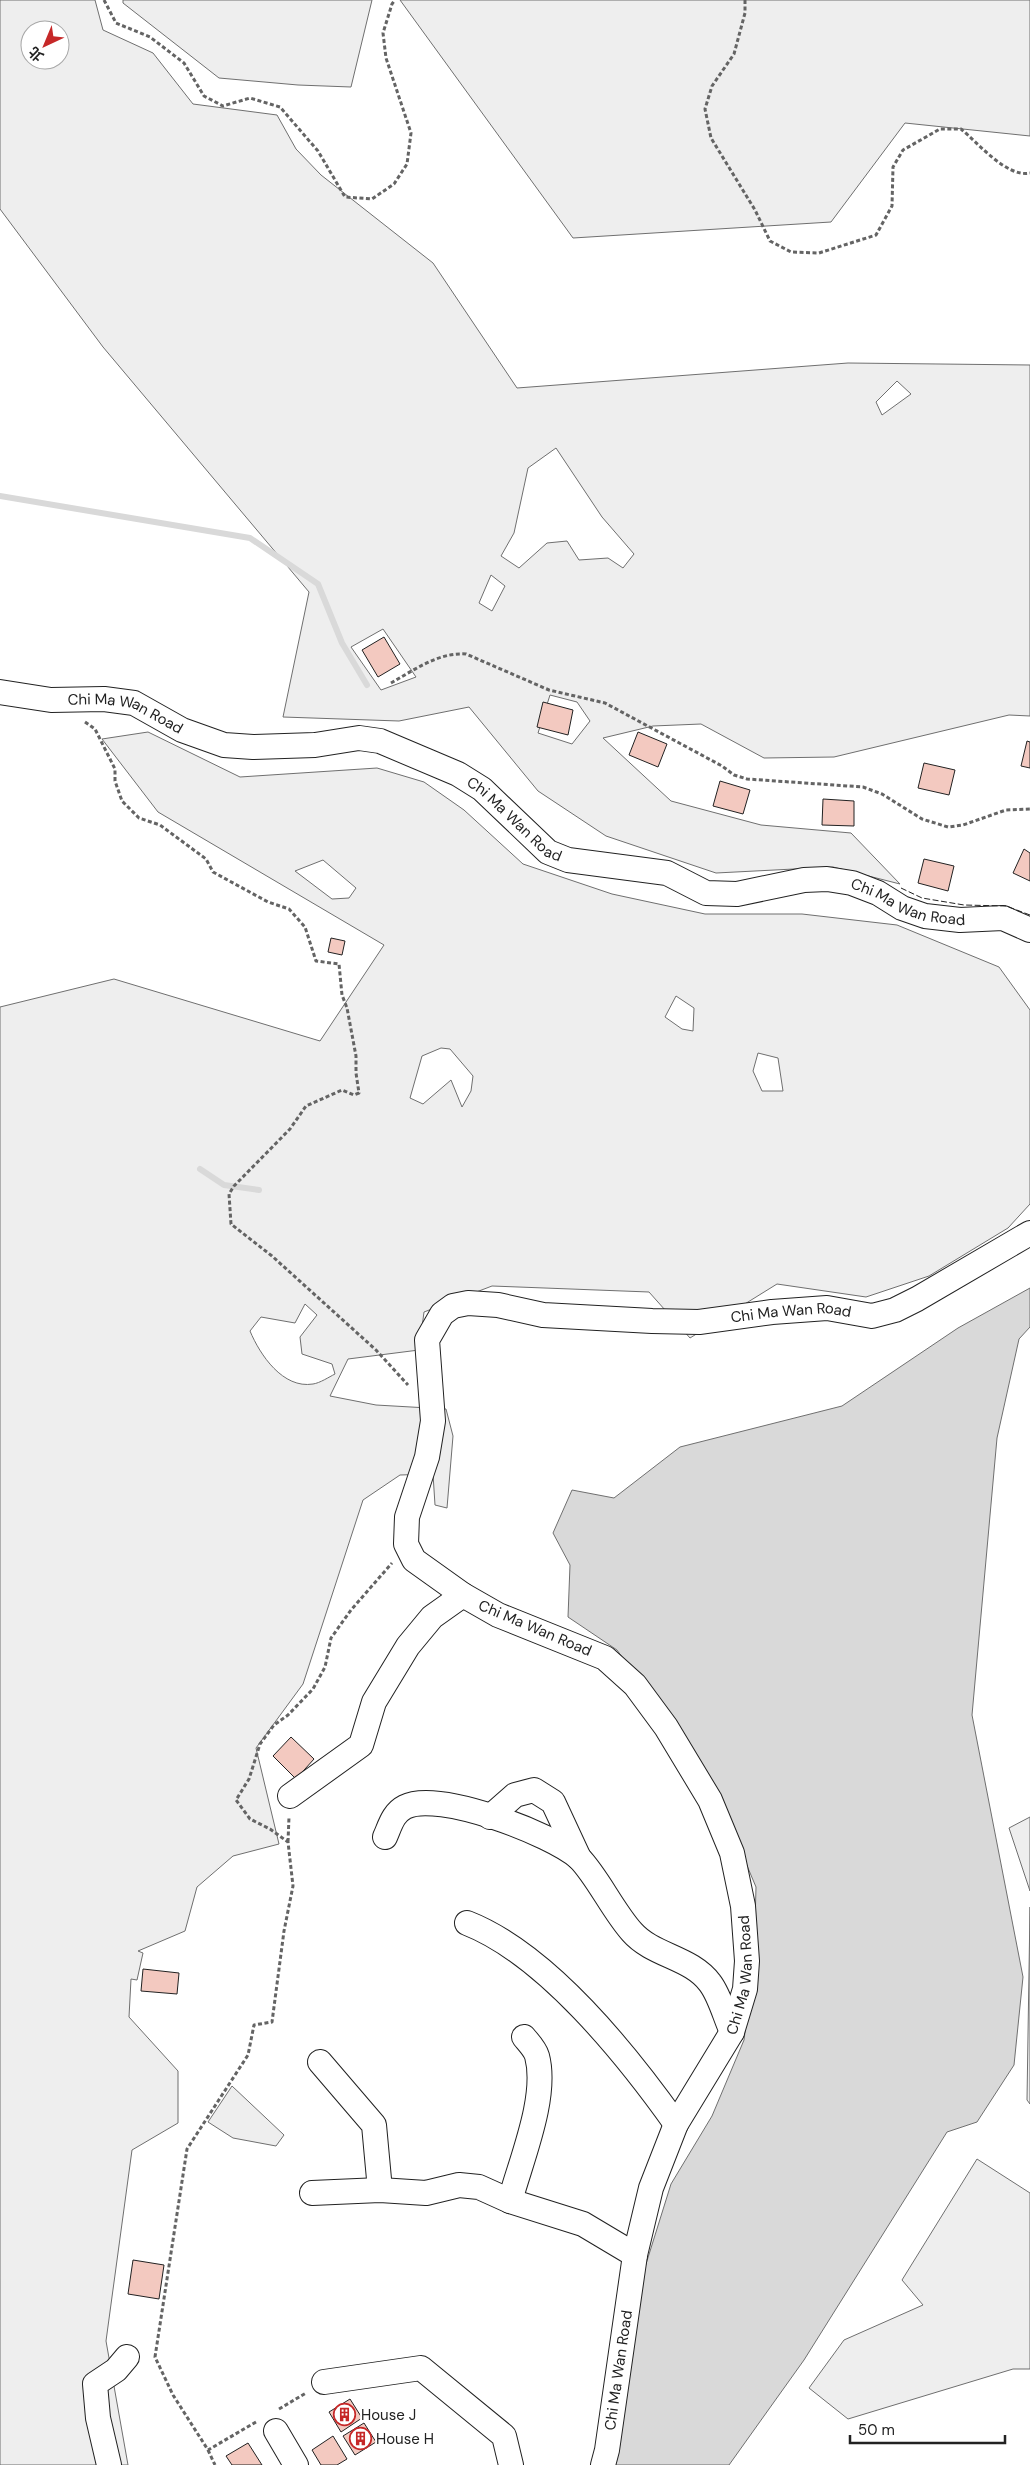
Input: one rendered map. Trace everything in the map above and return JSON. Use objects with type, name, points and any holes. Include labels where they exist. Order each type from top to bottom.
[{"type":"street","name":"Chi Ma Wan Road","points":[[0,692],[51,700],[104,698],[134,703],[182,730],[224,745],[253,747],[316,745],[359,738],[380,741],[458,774],[474,784],[548,852],[568,860],[666,873],[706,893],[737,894],[804,880],[827,879],[860,886],[878,893],[902,908],[925,916],[960,920],[1003,918],[1030,930]]},
{"type":"street","name":"Chi Ma Wan Road","points":[[603,2465],[607,2450],[635,2255],[651,2188],[676,2124],[732,2032],[745,1989],[747,1961],[743,1906],[732,1852],[710,1800],[666,1727],[635,1685],[605,1658],[498,1615],[463,1595],[414,1560],[406,1544],[407,1517],[428,1457],[433,1421],[427,1340],[442,1314],[453,1306],[468,1302],[498,1305],[544,1315],[699,1322],[772,1312],[826,1308],[872,1316],[895,1310],[917,1299],[1030,1233]]},
{"type":"street","points":[[290,1796],[361,1744],[374,1702],[408,1646],[432,1617],[463,1595]]},
{"type":"street","points":[[490,1817],[515,1794],[534,1790],[553,1802],[560,1813],[580,1860],[632,1933],[650,1948],[686,1963],[710,1983],[732,2032]]},
{"type":"street","points":[[385,1837],[395,1815],[405,1807],[422,1802],[461,1808],[534,1831],[560,1843],[580,1860]]},
{"type":"street","points":[[466,1923],[490,1932],[537,1966],[593,2021],[638,2072],[676,2124]]},
{"type":"street","points":[[510,2201],[537,2103],[540,2073],[536,2053],[524,2037]]},
{"type":"street","points":[[320,2062],[374,2125],[380,2190]]},
{"type":"street","points":[[312,2193],[380,2190],[426,2193],[459,2185],[478,2187],[510,2201],[583,2224],[635,2255]]},
{"type":"street","points":[[109,2465],[98,2418],[95,2384],[116,2370],[127,2357]]},
{"type":"street","points":[[324,2382],[421,2368],[504,2436],[511,2465]]},
{"type":"street","points":[[269,2421],[296,2465]]},
{"type":"path","points":[[104,0],[116,23],[150,37],[184,63],[204,96],[223,106],[250,98],[280,107],[318,151],[345,197],[372,199],[394,184],[407,164],[411,133],[386,58],[383,33],[395,0]]},
{"type":"path","points":[[745,0],[745,13],[734,54],[712,86],[705,108],[712,138],[755,210],[770,241],[791,252],[818,253],[876,235],[892,206],[893,167],[902,150],[940,129],[961,129],[1008,170],[1024,174],[1030,173]]},
{"type":"path","points":[[391,684],[427,663],[455,653],[466,654],[549,690],[605,703],[714,762],[734,775],[747,779],[863,787],[882,794],[922,819],[948,827],[962,825],[1006,810],[1030,809]]},
{"type":"path","points":[[80,719],[95,729],[115,769],[115,781],[122,801],[139,818],[160,825],[206,859],[213,872],[268,902],[289,909],[305,928],[316,960],[339,964],[342,995],[347,1008],[356,1056],[358,1093],[354,1095],[342,1090],[306,1106],[290,1129],[234,1186],[229,1194],[231,1224],[272,1256],[376,1350],[405,1380],[416,1398],[430,1396]]},
{"type":"path","points":[[215,2465],[208,2450],[173,2396],[155,2357],[174,2246],[187,2149],[248,2055],[254,2025],[272,2022],[284,1931],[293,1886],[288,1842],[270,1829],[250,1819],[236,1800],[249,1779],[260,1744],[274,1725],[288,1715],[313,1688],[324,1667],[331,1638],[351,1610],[373,1587],[406,1544]]},
{"type":"path","points":[[208,2450],[269,2421],[324,2382]]},
{"type":"shaded area","points":[[0,0],[95,0],[103,30],[153,53],[193,104],[277,115],[296,149],[321,175],[433,263],[517,388],[848,363],[1030,365],[1030,716],[1009,715],[834,757],[764,758],[701,724],[653,726],[603,738],[671,801],[761,825],[851,833],[900,884],[833,867],[716,873],[606,836],[538,791],[469,707],[399,721],[283,717],[309,592],[103,347],[0,209]],"holes":[[[897,381],[911,394],[882,415],[876,402]],[[556,448],[602,517],[634,554],[623,568],[608,558],[579,560],[567,541],[547,543],[519,568],[501,556],[514,533],[528,468]],[[491,575],[505,586],[492,611],[479,603]],[[383,629],[416,677],[381,690],[351,647]],[[550,695],[577,702],[590,721],[572,744],[538,733]]]},
{"type":"shaded area","points":[[123,0],[372,0],[351,87],[298,85],[219,78],[123,3]]},
{"type":"shaded area","points":[[400,0],[1030,0],[1030,136],[905,123],[831,222],[573,238]]},
{"type":"shaded area","points":[[148,732],[240,777],[377,768],[424,782],[464,810],[523,864],[612,894],[705,914],[802,914],[897,925],[999,967],[1030,1010],[1030,1204],[1008,1228],[929,1276],[866,1297],[777,1284],[690,1338],[649,1292],[492,1286],[424,1312],[419,1350],[348,1359],[330,1396],[376,1405],[446,1409],[453,1436],[447,1508],[435,1505],[433,1474],[400,1475],[363,1500],[303,1684],[256,1748],[279,1844],[233,1856],[197,1887],[185,1931],[138,1951],[143,1953],[137,1980],[131,1979],[129,2017],[178,2071],[178,2123],[132,2150],[106,2341],[128,2465],[0,2465],[0,1007],[114,979],[320,1041],[384,945],[158,812],[102,739]],"holes":[[[323,860],[356,888],[349,898],[332,899],[295,871]],[[676,996],[694,1008],[693,1031],[682,1029],[665,1017]],[[441,1048],[450,1049],[473,1076],[471,1091],[462,1107],[451,1080],[423,1104],[410,1098],[422,1056]],[[758,1053],[778,1058],[783,1091],[762,1091],[753,1071]],[[305,1304],[317,1315],[300,1337],[302,1354],[332,1364],[335,1374],[313,1384],[302,1384],[283,1376],[266,1360],[250,1331],[261,1317],[295,1323]]]},
{"type":"shaded area","points":[[1030,1288],[1030,1327],[1019,1339],[997,1438],[972,1715],[1023,1977],[1014,2065],[977,2122],[947,2132],[804,2360],[729,2465],[607,2465],[641,2280],[671,2184],[712,2116],[744,2040],[754,1961],[756,1887],[718,1797],[661,1713],[617,1650],[568,1617],[570,1565],[553,1533],[572,1490],[614,1498],[680,1447],[842,1406],[958,1328]]},
{"type":"shaded area","points":[[1030,1817],[1030,1891],[1009,1828]]},
{"type":"shaded area","points":[[1030,1907],[1030,2104],[1027,2100]]},
{"type":"shaded area","points":[[232,2086],[284,2135],[276,2146],[233,2138],[208,2122]]},
{"type":"shaded area","points":[[977,2159],[1030,2193],[1030,2369],[1013,2369],[848,2419],[809,2388],[844,2340],[923,2305],[902,2280]]},
{"type":"building","points":[[384,637],[400,664],[378,677],[362,650]]},
{"type":"building","points":[[543,702],[573,710],[568,735],[537,727]]},
{"type":"building","points":[[638,732],[667,744],[658,767],[629,755]]},
{"type":"building","points":[[1027,741],[1030,742],[1030,768],[1021,766]]},
{"type":"building","points":[[924,763],[955,770],[949,795],[918,788]]},
{"type":"building","points":[[720,781],[750,790],[743,814],[713,806]]},
{"type":"building","points":[[823,799],[854,801],[854,826],[822,825]]},
{"type":"building","points":[[1024,849],[1030,853],[1030,881],[1013,873]]},
{"type":"building","points":[[924,859],[954,866],[948,891],[918,883]]},
{"type":"building","points":[[331,938],[345,941],[342,955],[328,952]]},
{"type":"building","points":[[291,1737],[314,1759],[296,1779],[273,1756]]},
{"type":"building","points":[[143,1969],[179,1973],[177,1994],[141,1991]]},
{"type":"building","points":[[133,2260],[164,2265],[159,2299],[128,2294]]},
{"type":"building","name":"House J","points":[[350,2399],[362,2418],[341,2432],[329,2412]]},
{"type":"building","name":"House H","points":[[364,2423],[376,2442],[355,2455],[343,2436]]},
{"type":"building","points":[[333,2436],[347,2459],[337,2465],[321,2465],[312,2450]]},
{"type":"building","points":[[248,2443],[262,2465],[232,2465],[226,2456]]},
{"type":"waterway","points":[[0,496],[250,538],[318,584],[342,643],[367,685]]},
{"type":"waterway","points":[[200,1169],[224,1185],[259,1190]]},
{"type":"fence","points":[[901,888],[922,898],[964,905],[1006,906],[1030,915]]},
{"type":"place","name":"House J","points":[[345,2415]]},
{"type":"place","name":"House H","points":[[360,2439]]}]
